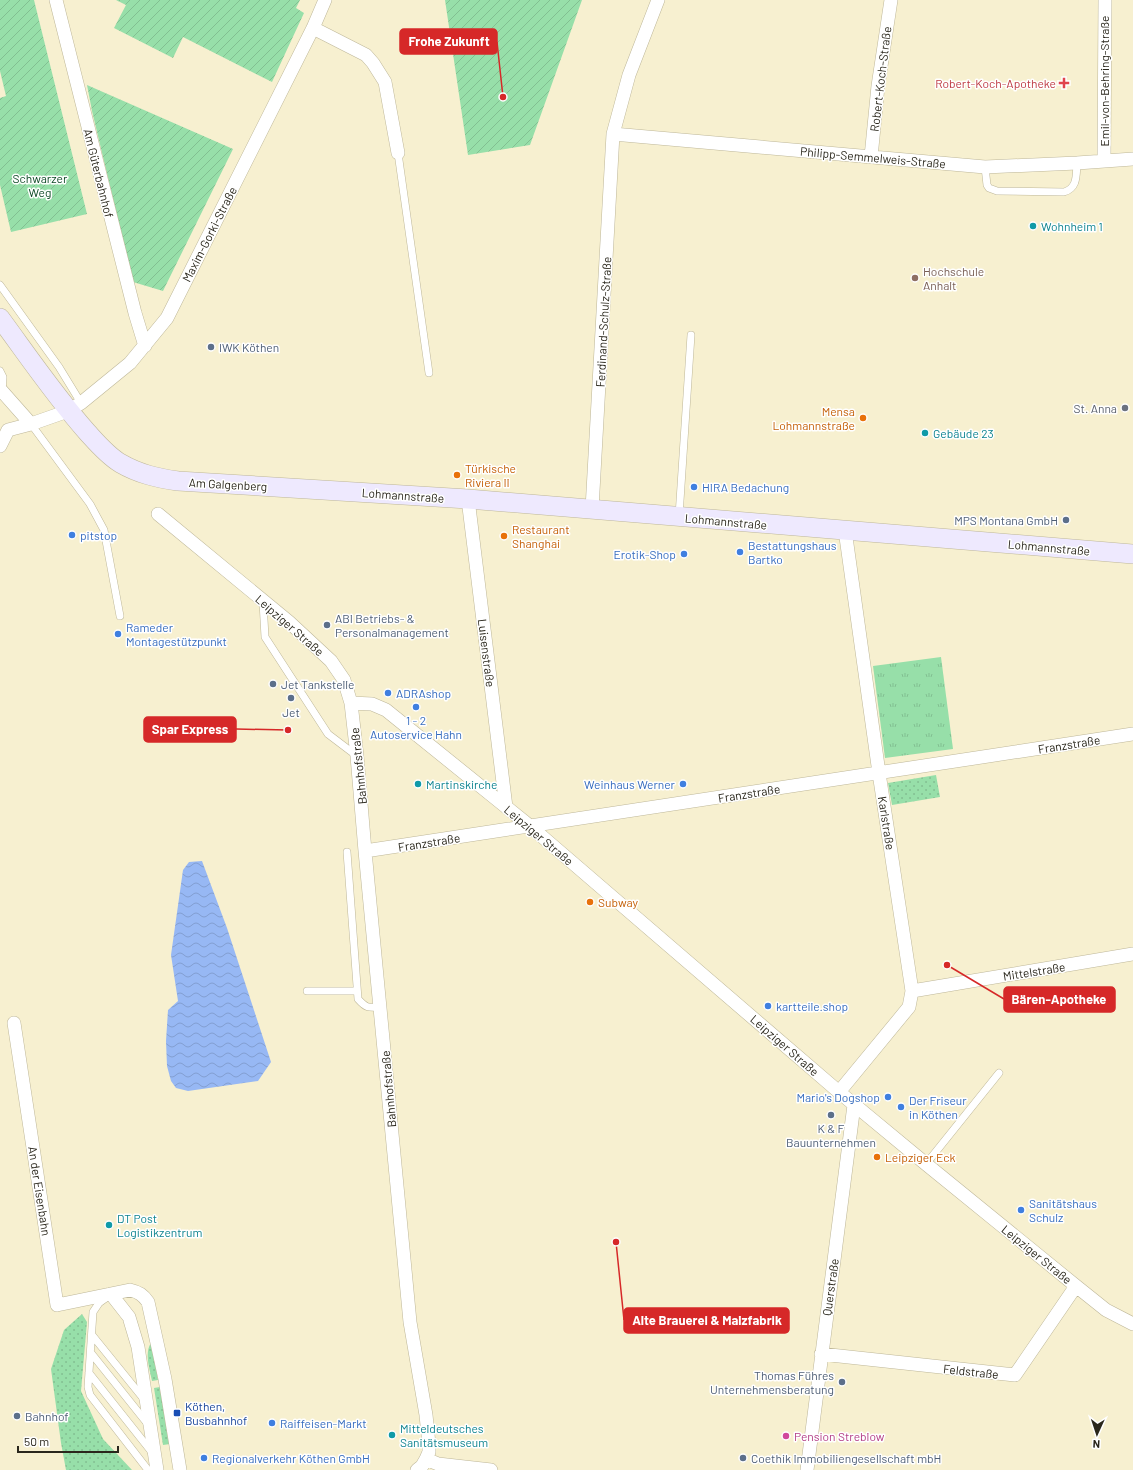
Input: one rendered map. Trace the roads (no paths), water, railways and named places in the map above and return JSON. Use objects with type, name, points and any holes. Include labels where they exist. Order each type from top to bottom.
[{"type":"main road","points":[[0,318],[75,407]]},
{"type":"main road","name":"Am Galgenberg","points":[[75,407],[106,452],[119,462],[138,472],[178,481],[320,490]]},
{"type":"main road","name":"Lohmannstraße","points":[[320,490],[468,499],[1133,554]]},
{"type":"street","name":"Am Güterbahnhof","points":[[56,0],[135,313],[145,346]]},
{"type":"street","name":"Maxim-Gorki-Straße","points":[[75,407],[130,363],[167,318],[314,28],[325,0]]},
{"type":"street","name":"Ferdinand-Schulz-Straße","points":[[592,509],[613,134],[629,75],[658,0]]},
{"type":"street","name":"Robert-Koch-Straße","points":[[871,157],[878,86],[891,0]]},
{"type":"street","name":"Emil-von-Behring-Straße","points":[[1104,161],[1105,0]]},
{"type":"street","points":[[314,28],[366,55],[373,62],[385,82],[398,153]]},
{"type":"street","name":"Philipp-Semmelweis-Straße","points":[[613,134],[985,167],[1133,159]]},
{"type":"street","points":[[1,390],[31,424]]},
{"type":"street","points":[[0,446],[8,430],[31,424],[75,407]]},
{"type":"street","name":"Luisenstraße","points":[[468,499],[506,807]]},
{"type":"street","name":"Leipziger Straße","points":[[158,514],[289,622],[331,661],[344,680],[351,703],[372,704],[386,710],[530,827],[854,1105],[926,1164],[1106,1310],[1131,1317]]},
{"type":"street","name":"Karlstraße","points":[[839,1092],[908,1007],[912,991],[879,773],[845,530]]},
{"type":"street","name":"Bahnhofstraße","points":[[351,703],[410,1322],[426,1415],[429,1444],[429,1452],[426,1459]]},
{"type":"street","name":"Franzstraße","points":[[365,851],[1133,734]]},
{"type":"street","name":"Mittelstraße","points":[[912,991],[1133,954]]},
{"type":"street","name":"An der Eisenbahn","points":[[14,1023],[57,1305],[130,1290],[143,1295],[148,1302],[164,1379],[180,1470]]},
{"type":"street","name":"Querstraße","points":[[807,1470],[854,1105]]},
{"type":"street","name":"Feldstraße","points":[[821,1354],[1015,1375],[1076,1286]]},
{"type":"street","points":[[111,1294],[129,1317],[138,1347],[157,1470]]},
{"type":"street","points":[[417,1470],[422,1466],[426,1459],[438,1464],[491,1470]]},
{"type":"lane","points":[[398,153],[429,373]]},
{"type":"lane","points":[[985,167],[987,185],[992,190],[1064,192],[1072,188],[1075,183],[1077,163]]},
{"type":"lane","points":[[0,285],[59,367],[75,407]]},
{"type":"lane","points":[[679,517],[691,335]]},
{"type":"lane","points":[[0,371],[3,377],[1,390]]},
{"type":"lane","points":[[31,424],[90,504],[104,530],[120,616]]},
{"type":"lane","points":[[263,602],[265,637],[328,734],[357,756]]},
{"type":"lane","points":[[347,852],[358,999],[369,1008],[380,1007]]},
{"type":"lane","points":[[307,991],[357,991]]},
{"type":"lane","points":[[926,1164],[999,1073]]},
{"type":"lane","points":[[111,1294],[99,1303],[93,1312],[88,1387],[90,1395],[148,1470]]},
{"type":"lane","points":[[92,1335],[146,1401]]},
{"type":"lane","points":[[91,1353],[150,1426]]},
{"type":"lane","points":[[89,1373],[154,1454]]},
{"type":"water","points":[[202,861],[227,928],[271,1062],[258,1081],[188,1091],[176,1088],[171,1081],[167,1066],[166,1041],[168,1010],[178,1001],[171,955],[183,870],[189,862]]},
{"type":"place","name":"Robert-Koch-Apotheke","points":[[1064,83]]},
{"type":"place","name":"Frohe Zukunft","points":[[503,97]]},
{"type":"place","name":"Wohnheim 1","points":[[1033,226]]},
{"type":"place","name":"Hochschule Anhalt","points":[[915,278]]},
{"type":"place","name":"IWK Köthen","points":[[211,347]]},
{"type":"place","name":"St. Anna","points":[[1125,408]]},
{"type":"place","name":"Mensa Lohmannstraße","points":[[863,418]]},
{"type":"place","name":"Gebäude 23","points":[[925,433]]},
{"type":"place","name":"Türkische Riviera II","points":[[457,475]]},
{"type":"place","name":"HIRA Bedachung","points":[[694,487]]},
{"type":"place","name":"MPS Montana GmbH","points":[[1066,520]]},
{"type":"place","name":"pitstop","points":[[72,535]]},
{"type":"place","name":"Restaurant Shanghai","points":[[504,536]]},
{"type":"place","name":"Bestattungshaus Bartko","points":[[740,552]]},
{"type":"place","name":"Erotik-Shop","points":[[684,554]]},
{"type":"place","name":"ABI Betriebs- & Personalmanagement","points":[[327,625]]},
{"type":"place","name":"Rameder Montagestützpunkt","points":[[118,634]]},
{"type":"place","name":"Jet Tankstelle","points":[[273,684]]},
{"type":"place","name":"ADRAshop","points":[[388,693]]},
{"type":"place","name":"Jet","points":[[291,698]]},
{"type":"place","name":"1 - 2 Autoservice Hahn","points":[[416,707]]},
{"type":"place","name":"Spar Express","points":[[288,730]]},
{"type":"place","name":"Martinskirche","points":[[418,784]]},
{"type":"place","name":"Weinhaus Werner","points":[[683,784]]},
{"type":"place","name":"Subway","points":[[590,902]]},
{"type":"place","name":"Bären-Apotheke","points":[[947,965]]},
{"type":"place","name":"kartteile.shop","points":[[768,1006]]},
{"type":"place","name":"Mario's Dogshop","points":[[888,1097]]},
{"type":"place","name":"Der Friseur in Köthen","points":[[901,1107]]},
{"type":"place","name":"K & F Bauunternehmen","points":[[831,1115]]},
{"type":"place","name":"Leipziger Eck","points":[[877,1157]]},
{"type":"place","name":"Sanitätshaus Schulz","points":[[1021,1210]]},
{"type":"place","name":"DT Post Logistikzentrum","points":[[109,1225]]},
{"type":"place","name":"Alte Brauerei & Malzfabrik","points":[[616,1242]]},
{"type":"place","name":"Thomas Führes Unternehmensberatung","points":[[842,1382]]},
{"type":"place","name":"Köthen, Busbahnhof","points":[[177,1413]]},
{"type":"place","name":"Bahnhof","points":[[17,1416]]},
{"type":"place","name":"Raiffeisen-Markt","points":[[272,1423]]},
{"type":"place","name":"Mitteldeutsches Sanitätsmuseum","points":[[392,1435]]},
{"type":"place","name":"Pension Streblow","points":[[786,1436]]},
{"type":"place","name":"Regionalverkehr Köthen GmbH","points":[[204,1458]]},
{"type":"place","name":"Coethik Immobiliengesellschaft mbH","points":[[743,1458]]},
{"type":"park label","name":"Schwarzer Weg","points":[[40,185]]}]
